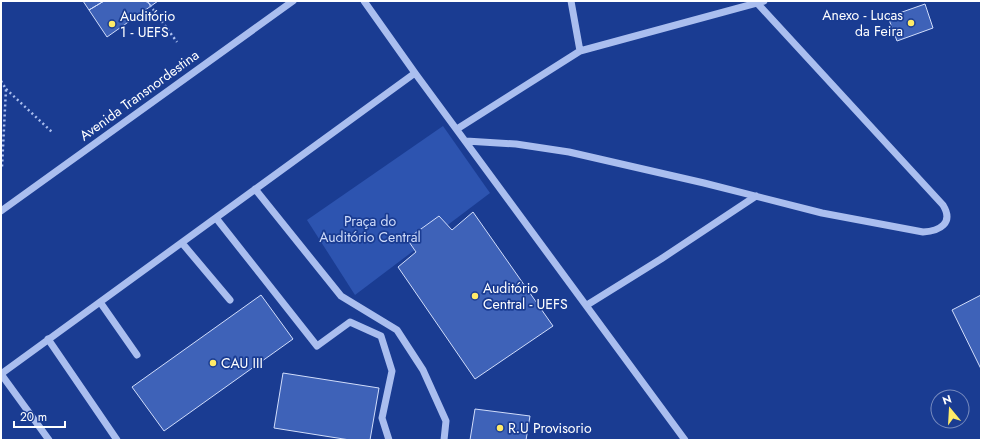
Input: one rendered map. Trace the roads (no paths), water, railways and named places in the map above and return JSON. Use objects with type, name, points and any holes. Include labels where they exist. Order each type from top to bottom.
[{"type":"street","name":"Avenida Transnordestina","points":[[1,211],[293,1]]},
{"type":"street","points":[[364,1],[415,73],[685,440]]},
{"type":"street","points":[[571,1],[580,51]]},
{"type":"street","points":[[457,129],[580,51],[761,2],[943,205],[947,210],[948,217],[940,228],[931,232],[923,232],[822,213],[569,152],[516,144],[466,141]]},
{"type":"street","points":[[49,440],[1,374],[415,73]]},
{"type":"street","points":[[255,189],[341,296],[397,330],[424,370],[446,421],[444,440]]},
{"type":"street","points":[[586,305],[661,259],[756,196]]},
{"type":"street","points":[[216,218],[317,346],[350,322],[381,336],[392,371],[382,418],[389,440]]},
{"type":"street","points":[[182,242],[230,300]]},
{"type":"street","points":[[100,302],[138,355]]},
{"type":"street","points":[[48,339],[117,440]]},
{"type":"place","name":"Anexo - Lucas da Feira","points":[[911,23]]},
{"type":"place","name":"Auditório 1 - UEFS","points":[[112,24]]},
{"type":"place","name":"Auditório Central - UEFS","points":[[475,296]]},
{"type":"place","name":"CAU III","points":[[213,363]]},
{"type":"place","name":"R.U Provisorio","points":[[500,428]]},
{"type":"park label","name":"Praça do Auditório Central","points":[[370,230]]}]
